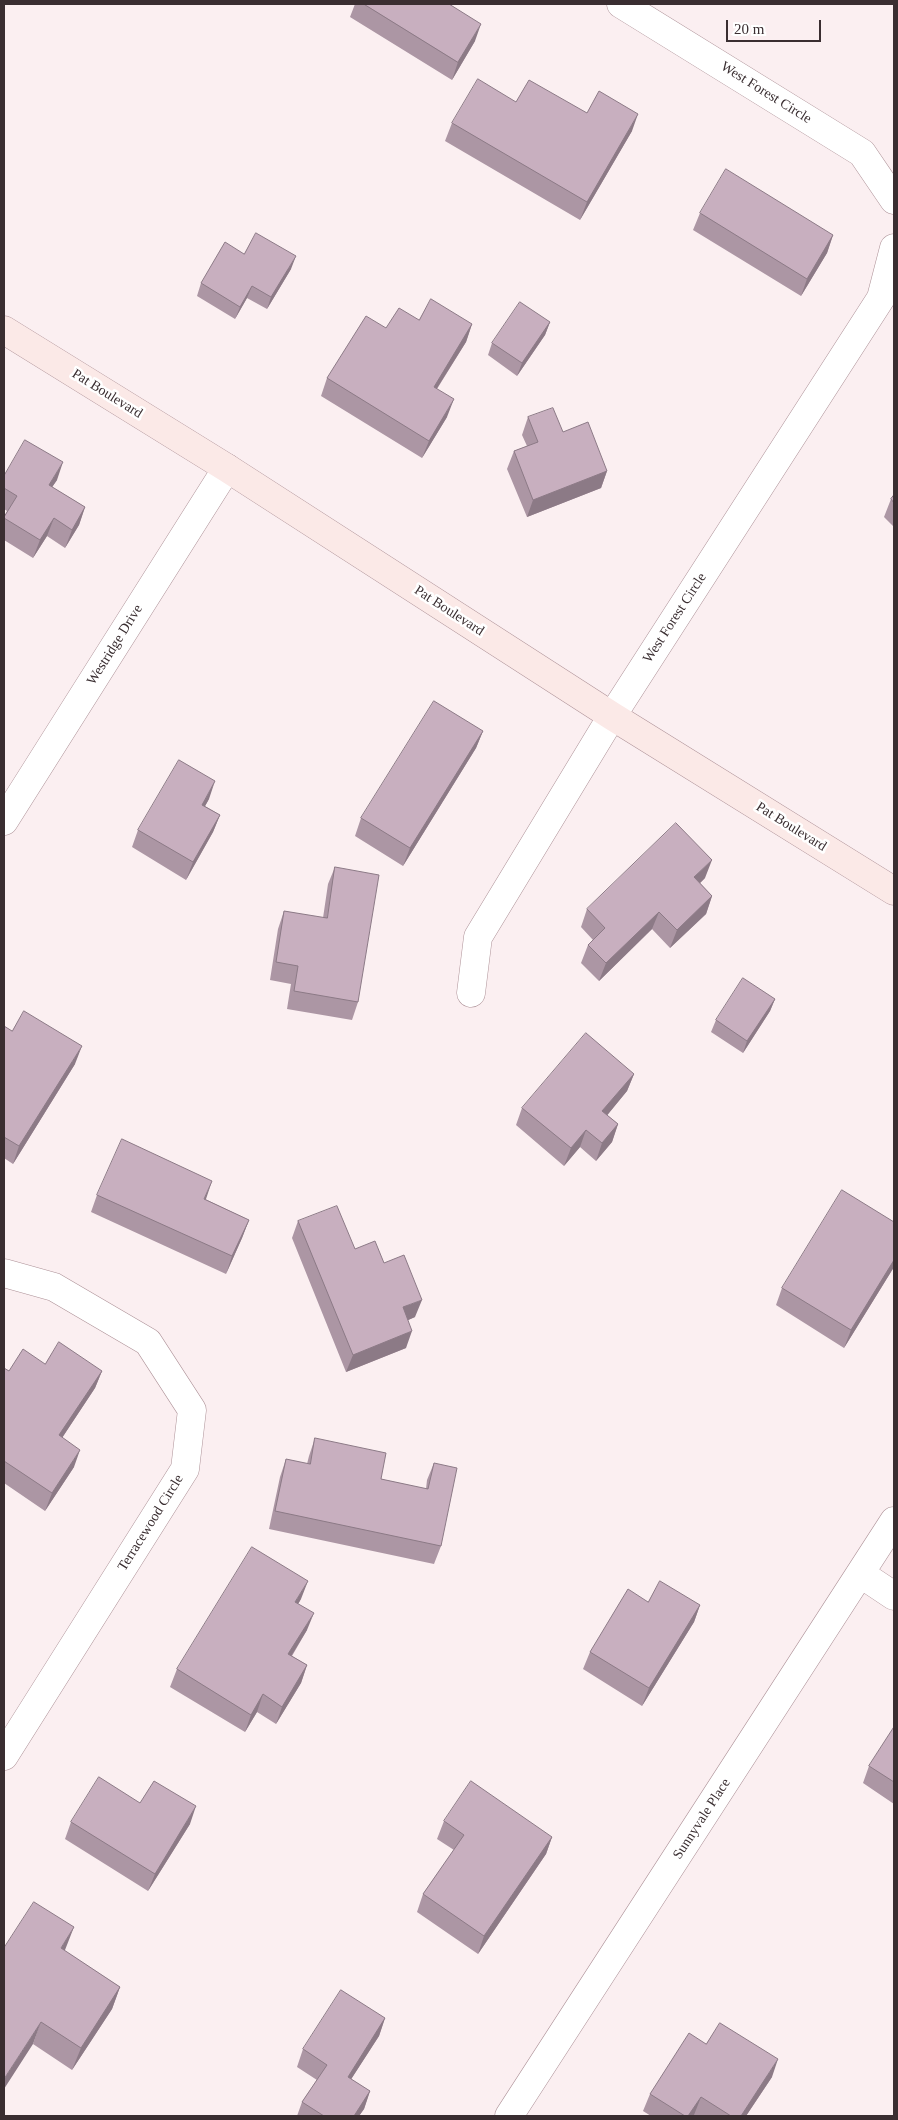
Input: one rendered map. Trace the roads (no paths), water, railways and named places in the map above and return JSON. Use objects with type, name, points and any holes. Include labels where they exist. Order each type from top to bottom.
[{"type":"street","name":"West Forest Circle","points":[[621,4],[862,153],[894,200]]},
{"type":"street","name":"West Forest Circle","points":[[471,993],[478,938],[612,716],[881,298],[894,248]]},
{"type":"street","name":"Pat Boulevard","points":[[4,330],[226,468],[612,716],[894,891]]},
{"type":"street","name":"Westridge Drive","points":[[4,821],[226,468]]},
{"type":"street","name":"Terracewood Circle","points":[[4,1273],[54,1287],[148,1342],[192,1410],[185,1469],[4,1756]]},
{"type":"street","name":"Sunnyvale Place","points":[[509,2116],[894,1521]]},
{"type":"street","points":[[861,1574],[894,1596]]}]
